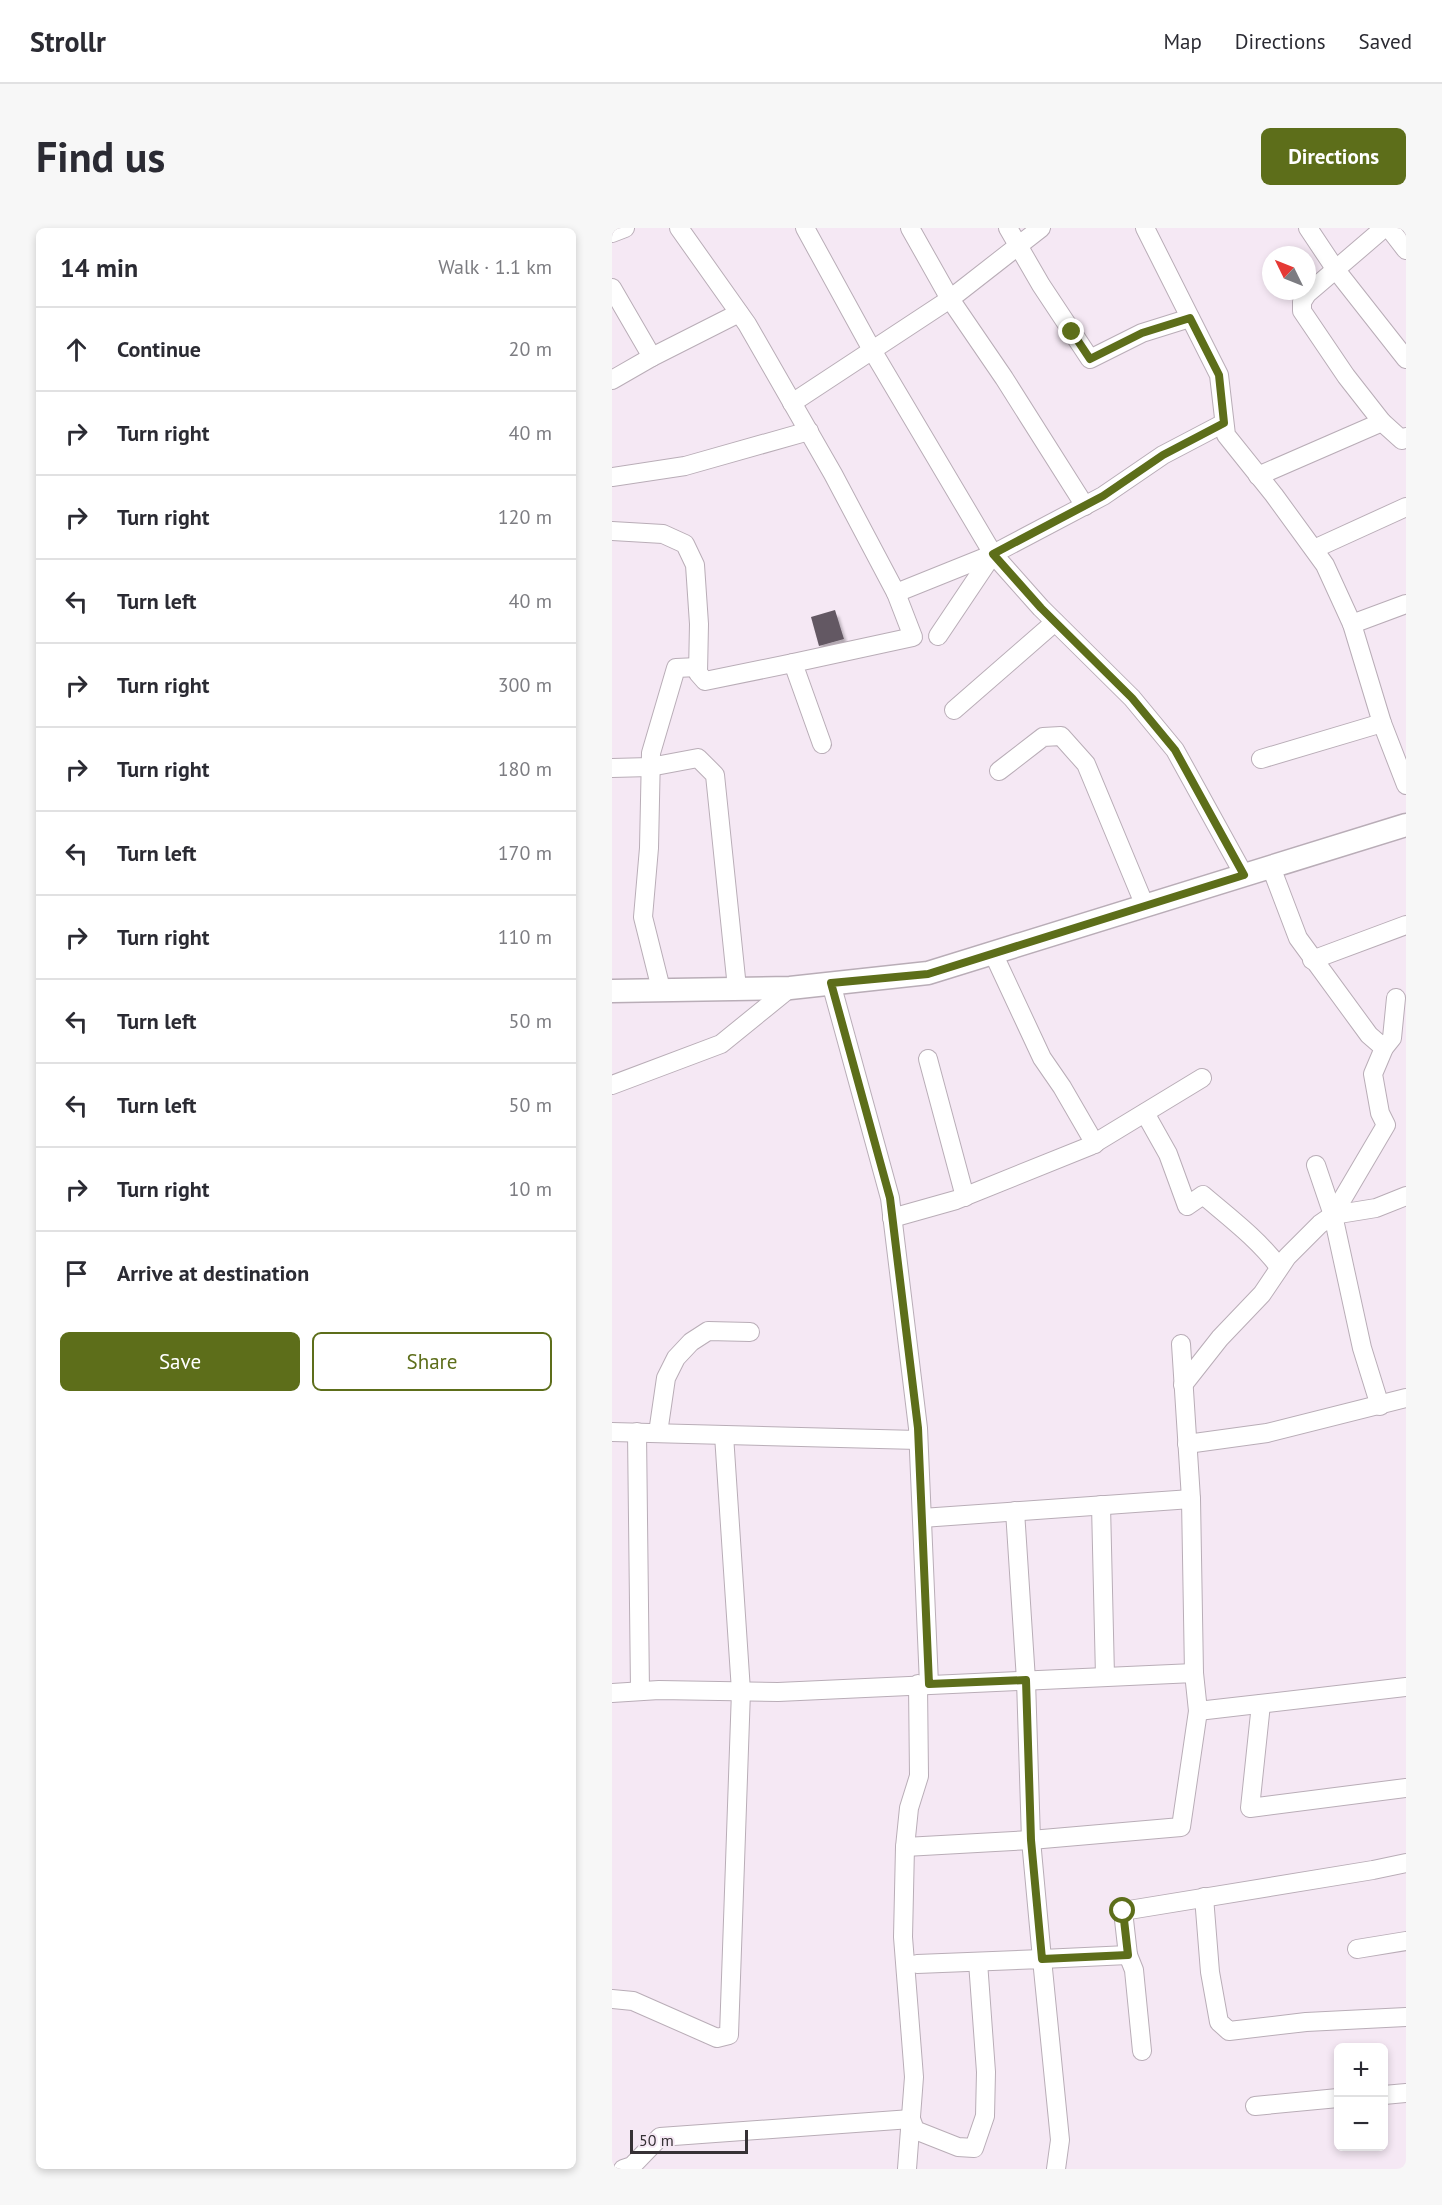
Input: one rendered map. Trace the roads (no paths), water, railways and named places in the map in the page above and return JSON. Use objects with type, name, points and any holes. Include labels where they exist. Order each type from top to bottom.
[{"type":"street","points":[[612,233],[625,228]]},
{"type":"street","points":[[612,531],[663,534],[685,544],[695,565],[699,624],[698,673],[705,681],[913,637],[896,592],[809,431],[739,313],[679,228]]},
{"type":"street","points":[[804,228],[872,350],[993,554],[1055,622],[1132,698],[1175,750],[1244,875]]},
{"type":"street","points":[[910,228],[950,299],[1004,378],[1085,506]]},
{"type":"street","points":[[1008,228],[1041,285],[1090,359],[1142,333],[1190,318]]},
{"type":"street","points":[[792,403],[950,299],[1041,228]]},
{"type":"street","points":[[1145,228],[1219,375],[1226,435],[1325,565],[1352,624],[1382,723],[1406,785]]},
{"type":"street","points":[[1308,228],[1336,270],[1406,359]]},
{"type":"street","points":[[1384,228],[1307,294],[1302,302],[1302,311],[1340,367],[1382,422],[1405,441]]},
{"type":"street","points":[[1389,228],[1406,250]]},
{"type":"street","points":[[612,288],[652,357]]},
{"type":"street","points":[[612,381],[652,357],[739,313]]},
{"type":"street","points":[[1258,476],[1382,422]]},
{"type":"street","points":[[896,592],[993,554],[1103,496],[1163,455],[1224,423]]},
{"type":"street","points":[[612,477],[685,466],[809,431]]},
{"type":"street","points":[[1314,549],[1406,507]]},
{"type":"street","points":[[938,636],[993,554]]},
{"type":"street","points":[[1352,624],[1406,604]]},
{"type":"street","points":[[954,710],[1055,622]]},
{"type":"street","points":[[793,663],[822,744]]},
{"type":"street","points":[[661,989],[643,917],[649,848],[651,753],[676,668],[698,667]]},
{"type":"street","points":[[1261,759],[1382,723]]},
{"type":"street","points":[[999,771],[1043,737],[1061,736],[1086,764],[1145,906]]},
{"type":"street","points":[[612,768],[650,767],[698,758],[715,775],[737,988]]},
{"type":"street","points":[[612,991],[790,988],[928,974],[1406,825]]},
{"type":"street","points":[[1271,867],[1298,938],[1369,1035],[1384,1048]]},
{"type":"street","points":[[1312,960],[1406,925]]},
{"type":"street","points":[[993,953],[1042,1058],[1062,1087],[1095,1144]]},
{"type":"street","points":[[831,983],[890,1198],[918,1440],[922,1518],[924,1684],[919,1776],[909,1808],[904,1847],[903,1937],[914,2077],[907,2169]]},
{"type":"street","points":[[612,1085],[721,1044],[790,988]]},
{"type":"street","points":[[1183,1385],[1220,1338],[1262,1294],[1279,1267],[1304,1239],[1333,1215],[1386,1125],[1380,1113],[1373,1074],[1384,1048],[1392,1038],[1396,998]]},
{"type":"street","points":[[928,1059],[965,1197]]},
{"type":"street","points":[[892,1218],[965,1197],[1095,1144],[1202,1078]]},
{"type":"street","points":[[1144,1113],[1168,1154],[1187,1206],[1203,1196],[1247,1233],[1279,1267]]},
{"type":"street","points":[[1316,1165],[1333,1215],[1362,1348],[1380,1406]]},
{"type":"street","points":[[1333,1215],[1376,1208],[1406,1196]]},
{"type":"street","points":[[658,1433],[666,1378],[676,1358],[692,1342],[708,1331],[750,1332]]},
{"type":"street","points":[[904,1847],[1031,1840],[1180,1827],[1198,1711],[1194,1673],[1191,1499],[1181,1344]]},
{"type":"street","points":[[1187,1444],[1267,1433],[1406,1398]]},
{"type":"street","points":[[612,1432],[918,1440]]},
{"type":"street","points":[[637,1432],[639,1691]]},
{"type":"street","points":[[612,1999],[633,2001],[717,2038],[729,2035],[741,1691],[724,1435]]},
{"type":"street","points":[[922,1518],[1191,1499]]},
{"type":"street","points":[[1101,1505],[1105,1676]]},
{"type":"street","points":[[1016,1511],[1026,1680],[1031,1840],[1060,2140],[1056,2169]]},
{"type":"street","points":[[612,1693],[639,1691],[778,1692],[1194,1673]]},
{"type":"street","points":[[1198,1711],[1406,1688]]},
{"type":"street","points":[[1261,1704],[1250,1808],[1406,1788]]},
{"type":"street","points":[[1142,2051],[1134,1970],[1128,1955],[1123,1911],[1406,1863]]},
{"type":"street","points":[[1204,1897],[1210,1972],[1219,2022],[1229,2031],[1306,2022],[1406,2017]]},
{"type":"street","points":[[1357,1948],[1406,1941]]},
{"type":"street","points":[[917,1964],[1128,1955]]},
{"type":"street","points":[[910,2119],[915,2130],[958,2147],[974,2148],[985,2116],[986,2072],[978,1962]]},
{"type":"street","points":[[1388,2095],[1406,2093]]},
{"type":"street","points":[[1256,2106],[1334,2098]]},
{"type":"street","points":[[623,2169],[632,2166],[660,2137],[910,2119]]}]
